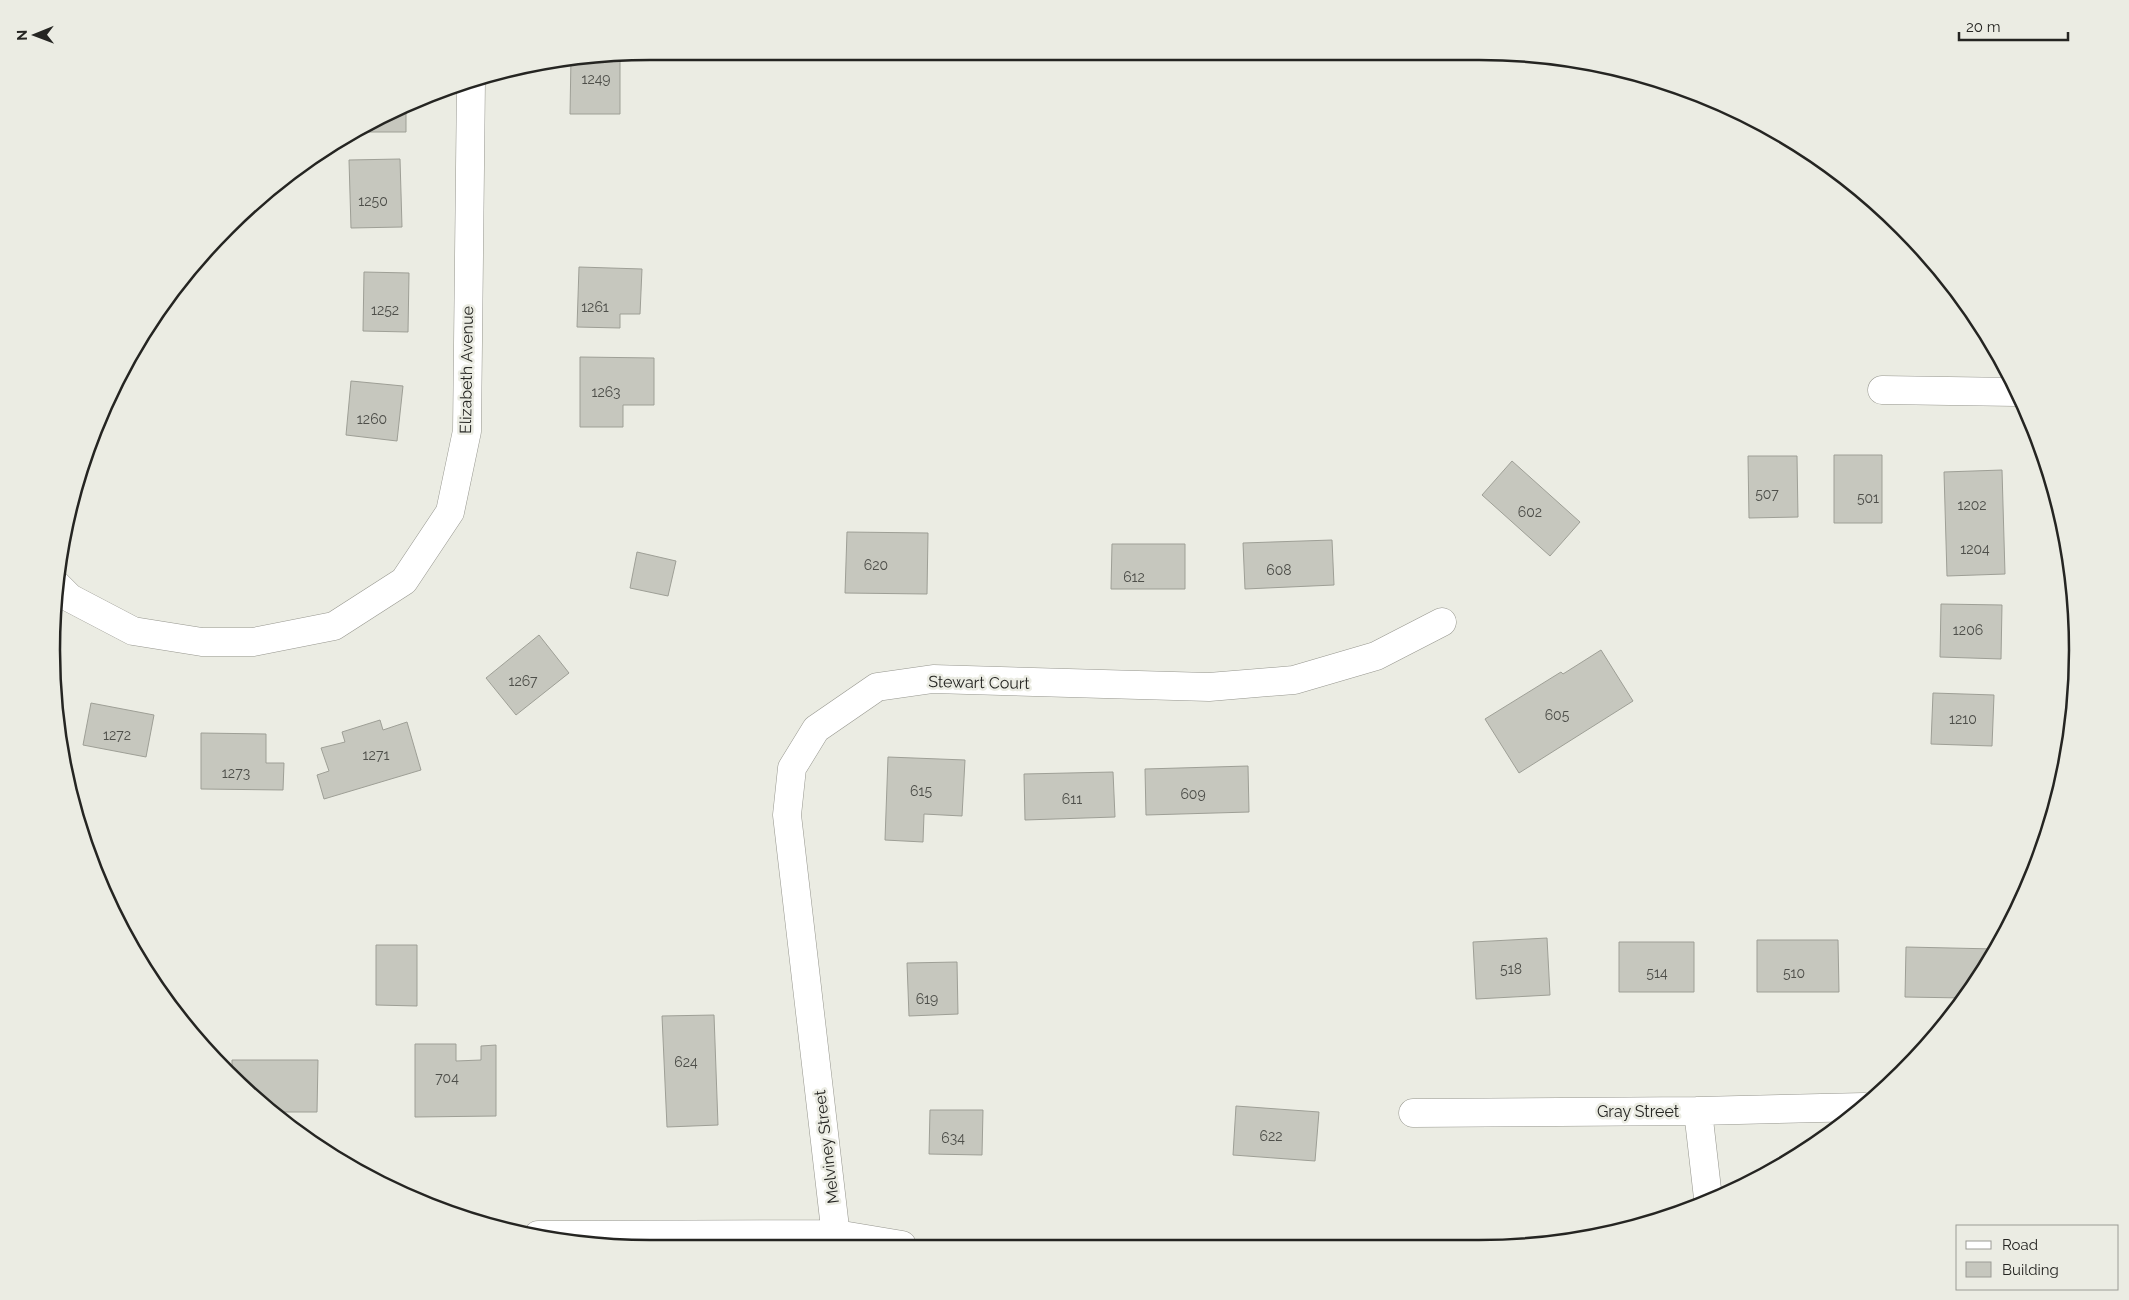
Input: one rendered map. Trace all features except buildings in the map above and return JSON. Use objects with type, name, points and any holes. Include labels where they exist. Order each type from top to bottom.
[{"type":"street","name":"Elizabeth Avenue","points":[[63,591],[70,598],[133,631],[202,642],[253,642],[334,626],[404,581],[450,512],[467,430],[470,88]]},
{"type":"street","points":[[1882,390],[2009,392]]},
{"type":"street","name":"Stewart Court","points":[[815,1049],[787,814],[792,768],[816,729],[877,687],[933,679],[1209,687],[1294,680],[1376,656],[1442,622]]},
{"type":"street","name":"Melviney Street","points":[[815,1049],[836,1239]]},
{"type":"street","name":"Gray Street","points":[[1413,1112],[1698,1111],[1851,1107]]},
{"type":"street","points":[[1698,1111],[1708,1194]]},
{"type":"street","points":[[570,1235],[836,1239]]}]
